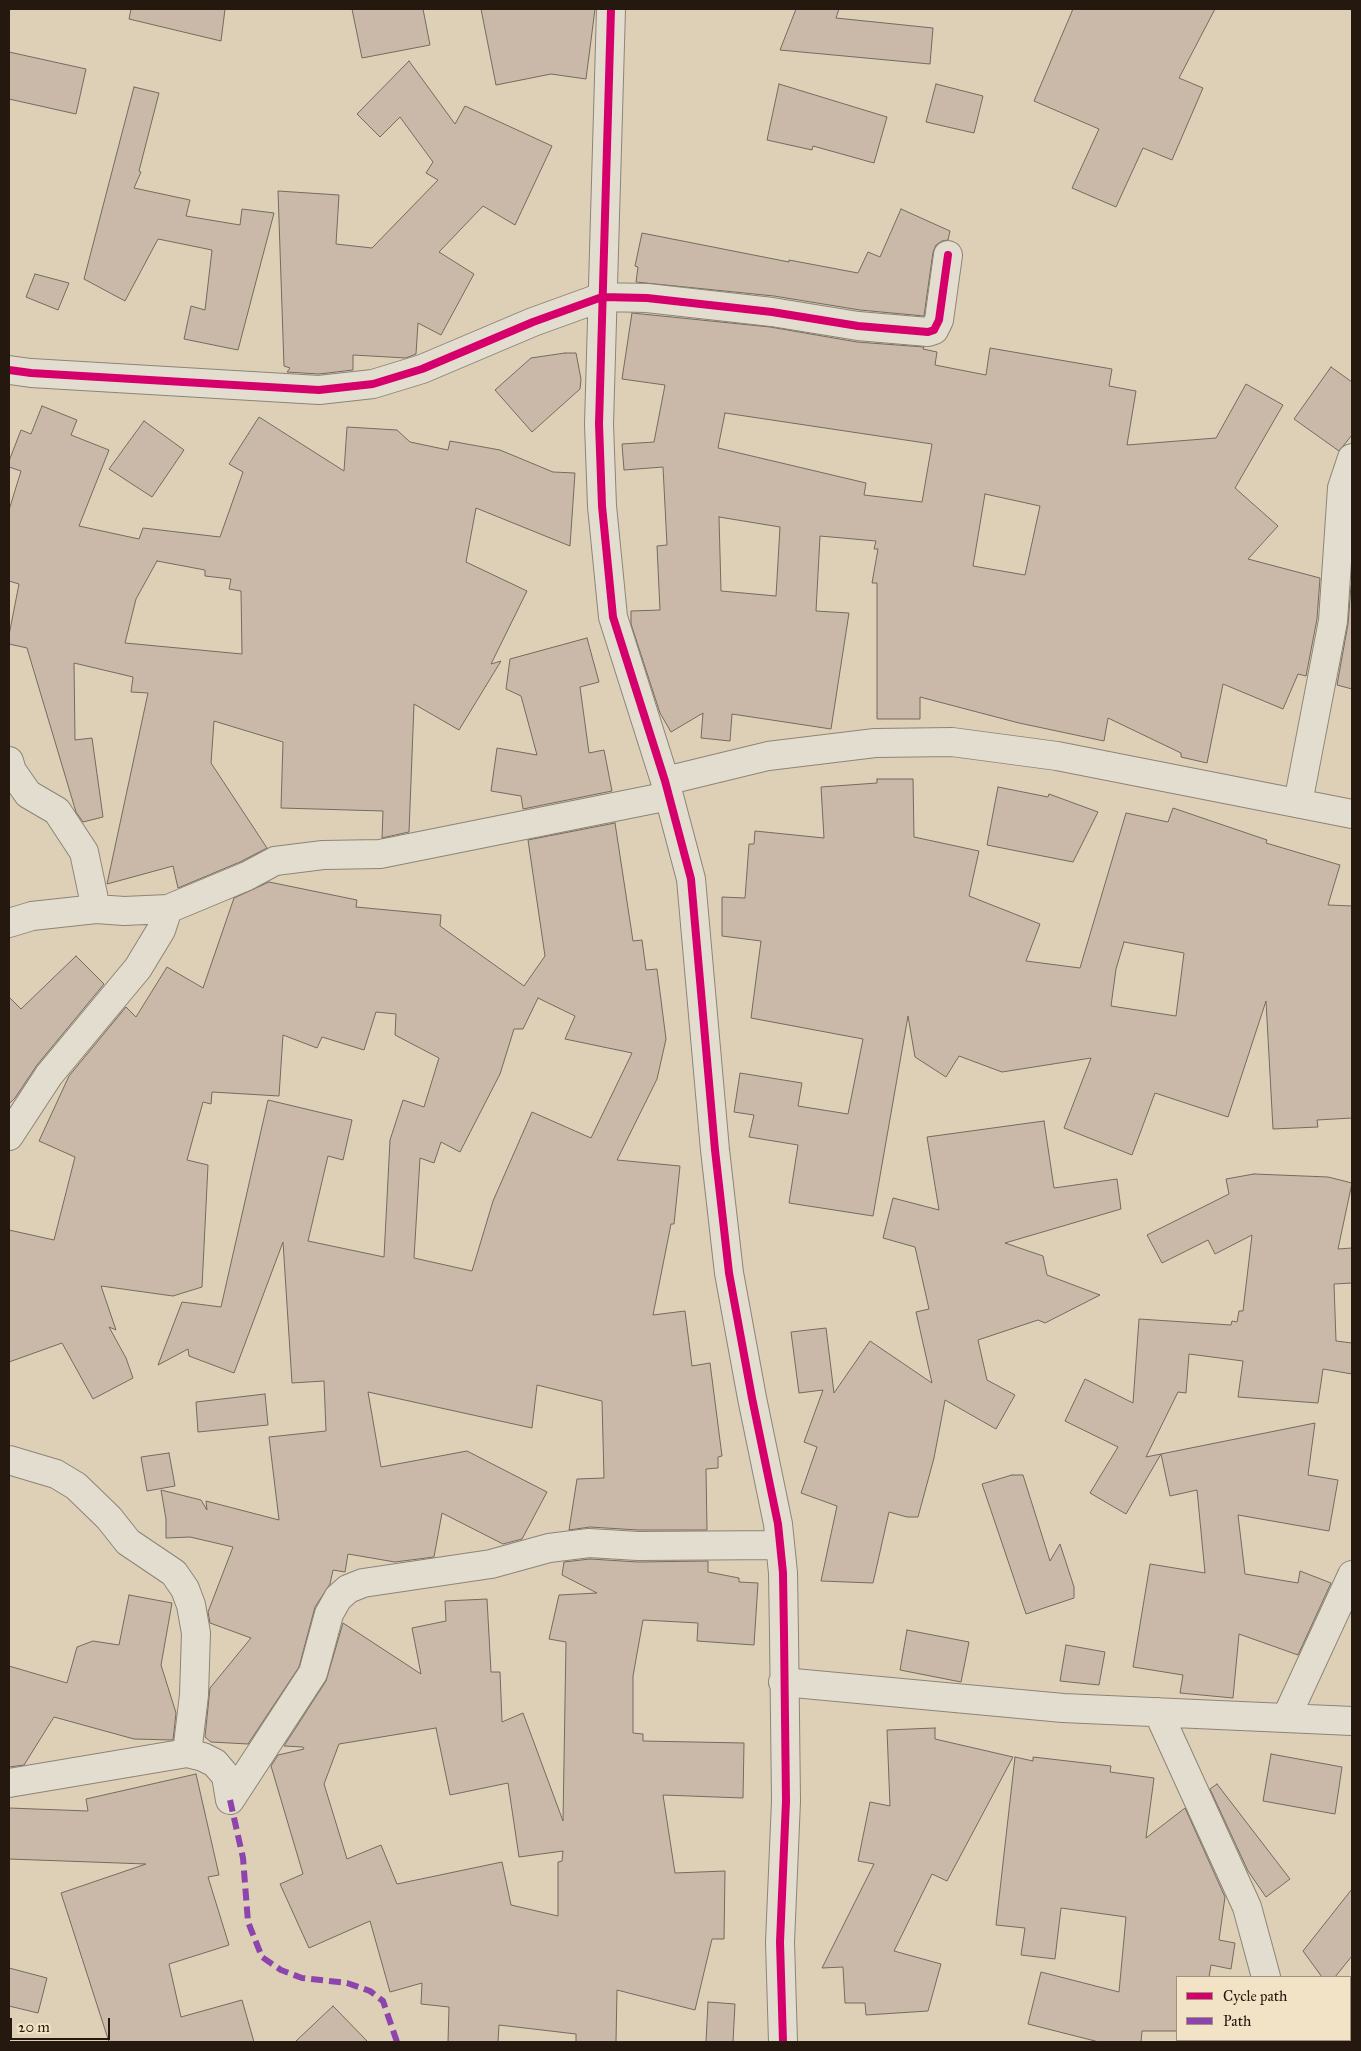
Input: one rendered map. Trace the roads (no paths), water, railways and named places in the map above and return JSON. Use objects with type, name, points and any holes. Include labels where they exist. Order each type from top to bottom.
[{"type":"street","points":[[611,9],[602,297],[600,442],[602,506],[614,617],[667,788],[691,879],[715,1150],[729,1273],[778,1524],[783,1573],[786,1800],[780,1942],[784,2042]]},
{"type":"street","points":[[9,370],[30,373],[319,390],[364,385],[422,369],[507,332],[602,297],[647,298],[772,312],[858,326],[928,332],[934,330],[938,320],[948,255]]},
{"type":"street","points":[[1298,803],[1333,621],[1342,488],[1352,458]]},
{"type":"street","points":[[9,923],[32,916],[96,910],[168,909],[247,876],[275,861],[323,855],[380,854],[667,788],[768,756],[876,743],[952,742],[1058,756],[1352,814]]},
{"type":"street","points":[[9,762],[12,771],[28,794],[57,812],[84,852],[96,910]]},
{"type":"street","points":[[9,1136],[49,1075],[138,968],[161,930],[168,909]]},
{"type":"street","points":[[9,1460],[56,1474],[76,1486],[109,1518],[128,1542],[174,1573],[185,1589],[191,1605],[196,1633],[194,1695],[187,1753]]},
{"type":"street","points":[[9,1783],[187,1753],[203,1757],[215,1763],[226,1776],[230,1800],[313,1673],[329,1614],[338,1598],[348,1589],[364,1584],[491,1564],[549,1548],[589,1543],[638,1546],[780,1545]]},
{"type":"street","points":[[1286,1718],[1352,1575]]},
{"type":"street","points":[[784,1682],[1063,1708],[1352,1721]]},
{"type":"street","points":[[1158,1712],[1246,1907],[1266,1976]]}]
